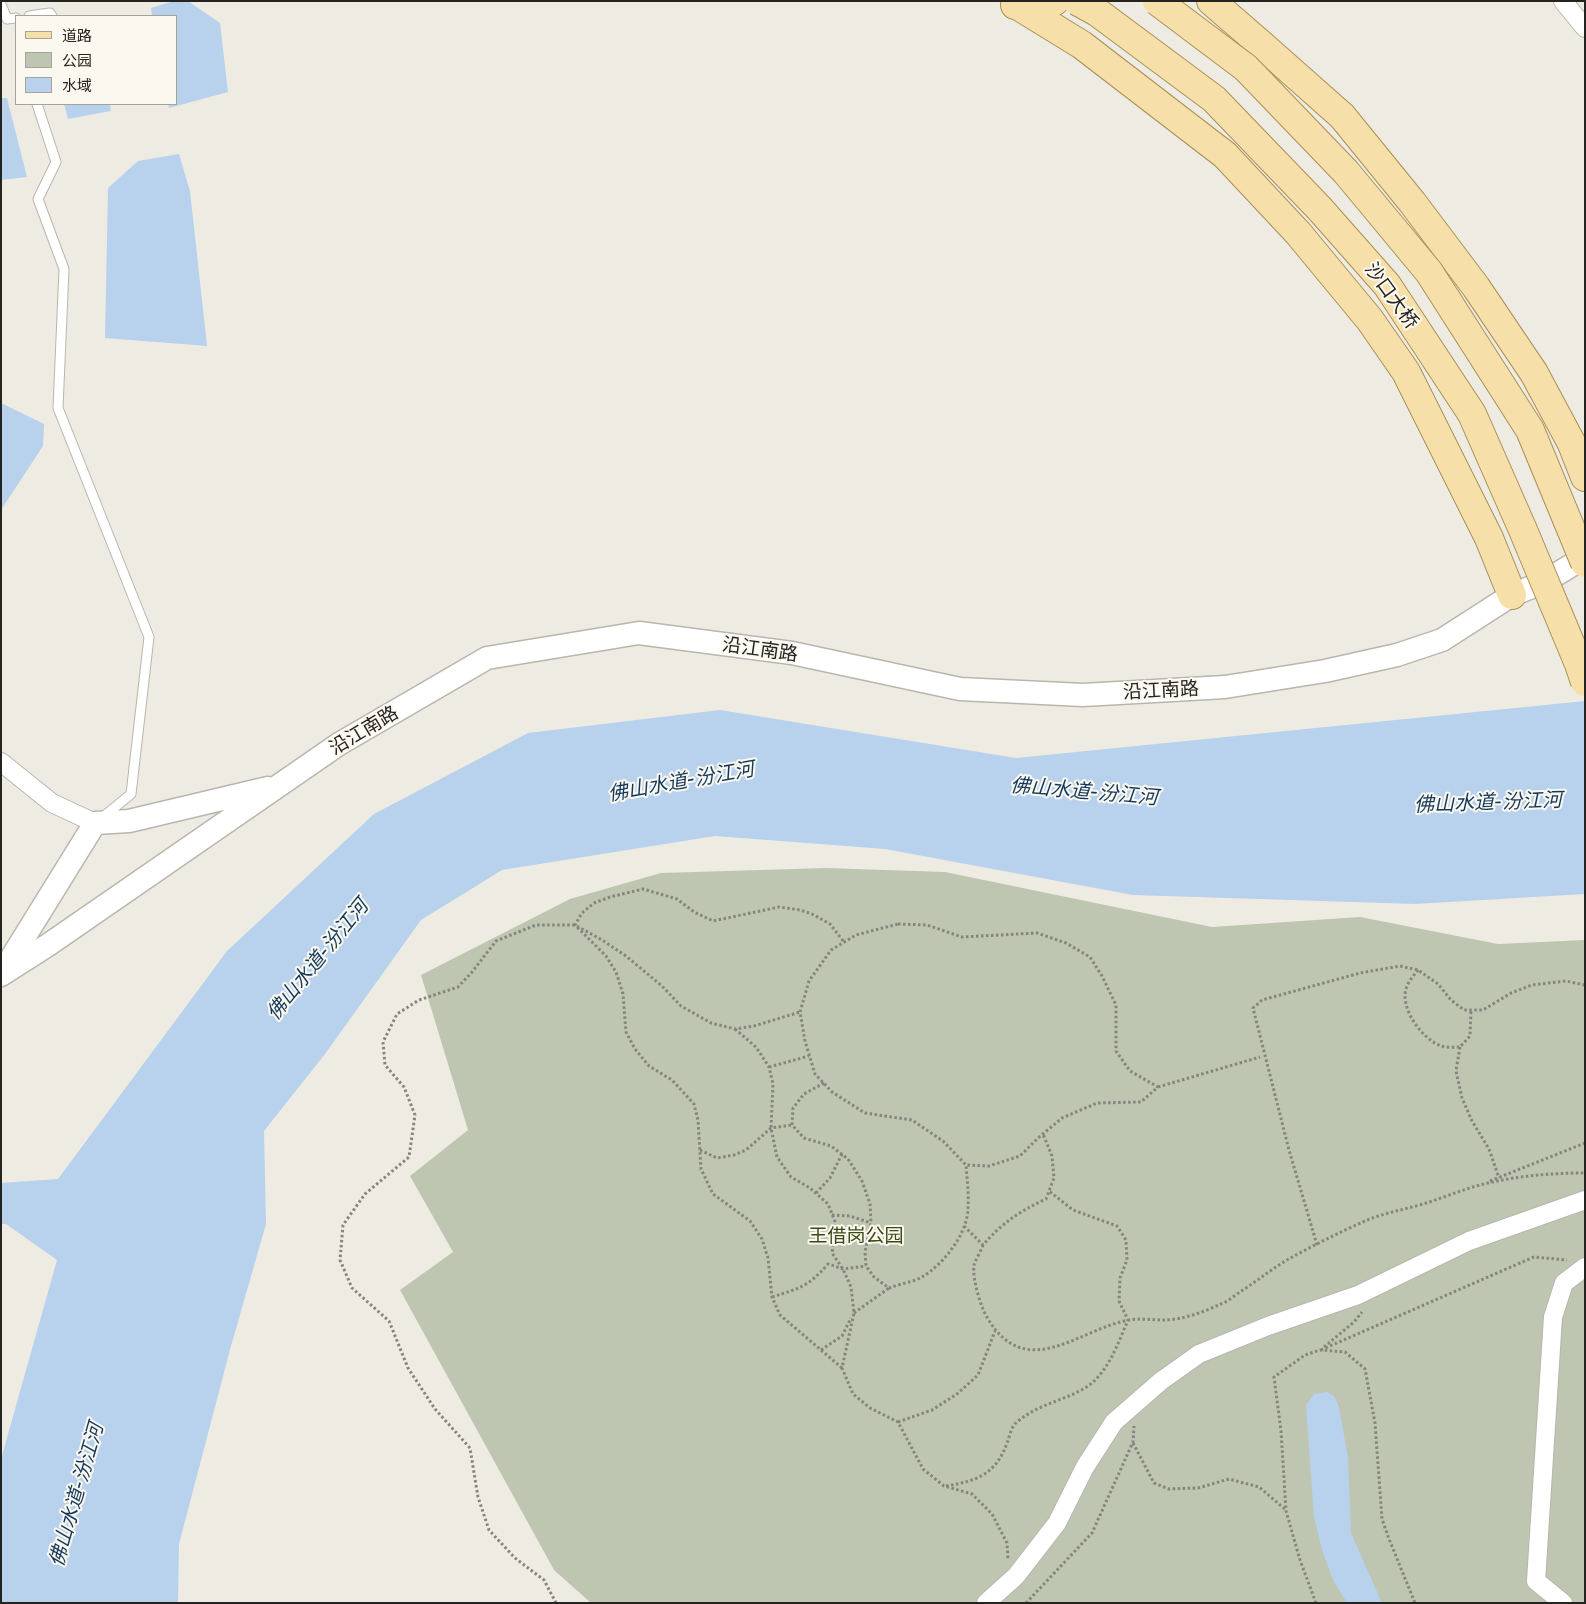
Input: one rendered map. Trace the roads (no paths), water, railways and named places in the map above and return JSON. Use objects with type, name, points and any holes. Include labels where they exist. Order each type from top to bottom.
[{"type":"main road","points":[[1012,3],[1022,7],[1050,5],[1055,1]]},
{"type":"main road","name":"沙口大桥","points":[[1077,1],[1097,12],[1214,99],[1319,208],[1387,285],[1472,414],[1580,664],[1585,682]]},
{"type":"main road","points":[[1157,1],[1246,68],[1346,172],[1429,272],[1530,430],[1585,564]]},
{"type":"main road","points":[[1211,1],[1342,116],[1412,202],[1476,287],[1534,373],[1572,444],[1585,477]]},
{"type":"main road","points":[[1012,3],[1082,45],[1225,155],[1298,233],[1370,320],[1406,372],[1488,538],[1512,596]]},
{"type":"street","points":[[1563,1],[1585,28]]},
{"type":"street","name":"沿江南路","points":[[1,975],[48,945],[339,744],[487,658],[638,634],[792,653],[960,689],[1083,695],[1225,687],[1325,671],[1397,655],[1442,640],[1512,596],[1544,582],[1585,557]]},
{"type":"street","points":[[1,762],[52,803],[95,823],[128,821],[281,784]]},
{"type":"street","points":[[1,975],[95,823]]},
{"type":"street","points":[[986,1603],[1016,1576],[1057,1523],[1085,1467],[1114,1422],[1136,1405],[1161,1381],[1199,1354],[1268,1326],[1358,1295],[1469,1241],[1585,1200]]},
{"type":"street","points":[[1563,1603],[1536,1581],[1554,1317],[1564,1283],[1584,1268]]},
{"type":"lane","points":[[1,4],[7,19],[15,18]]},
{"type":"lane","points":[[36,15],[50,13],[51,15]]},
{"type":"lane","points":[[37,105],[56,162],[38,199],[64,269],[58,408],[149,637],[131,794],[95,823]]},
{"type":"water","points":[[174,1],[188,1],[220,23],[228,92],[169,108],[168,105],[178,105],[178,15],[152,15],[151,8]]},
{"type":"water","points":[[1,98],[7,98],[27,177],[1,180]]},
{"type":"water","points":[[64,105],[110,105],[111,111],[68,119]]},
{"type":"water","points":[[179,154],[190,191],[207,346],[105,338],[108,188],[138,161]]},
{"type":"water","points":[[1,403],[44,424],[43,446],[1,510]]},
{"type":"water","name":"佛山水道-汾江河","points":[[1585,701],[1585,894],[1415,904],[1133,895],[885,849],[715,836],[502,870],[421,920],[325,1054],[264,1131],[266,1224],[231,1346],[179,1544],[178,1603],[1,1603],[1,1459],[57,1260],[6,1224],[1,1224],[1,1183],[58,1179],[227,951],[374,814],[528,733],[720,710],[1016,758]]},
{"type":"water","points":[[1327,1392],[1334,1396],[1339,1407],[1348,1458],[1351,1533],[1382,1603],[1347,1603],[1334,1582],[1322,1550],[1314,1517],[1306,1405],[1314,1394]]},
{"type":"park label","name":"王借岗公园","points":[[856,1236]]}]
